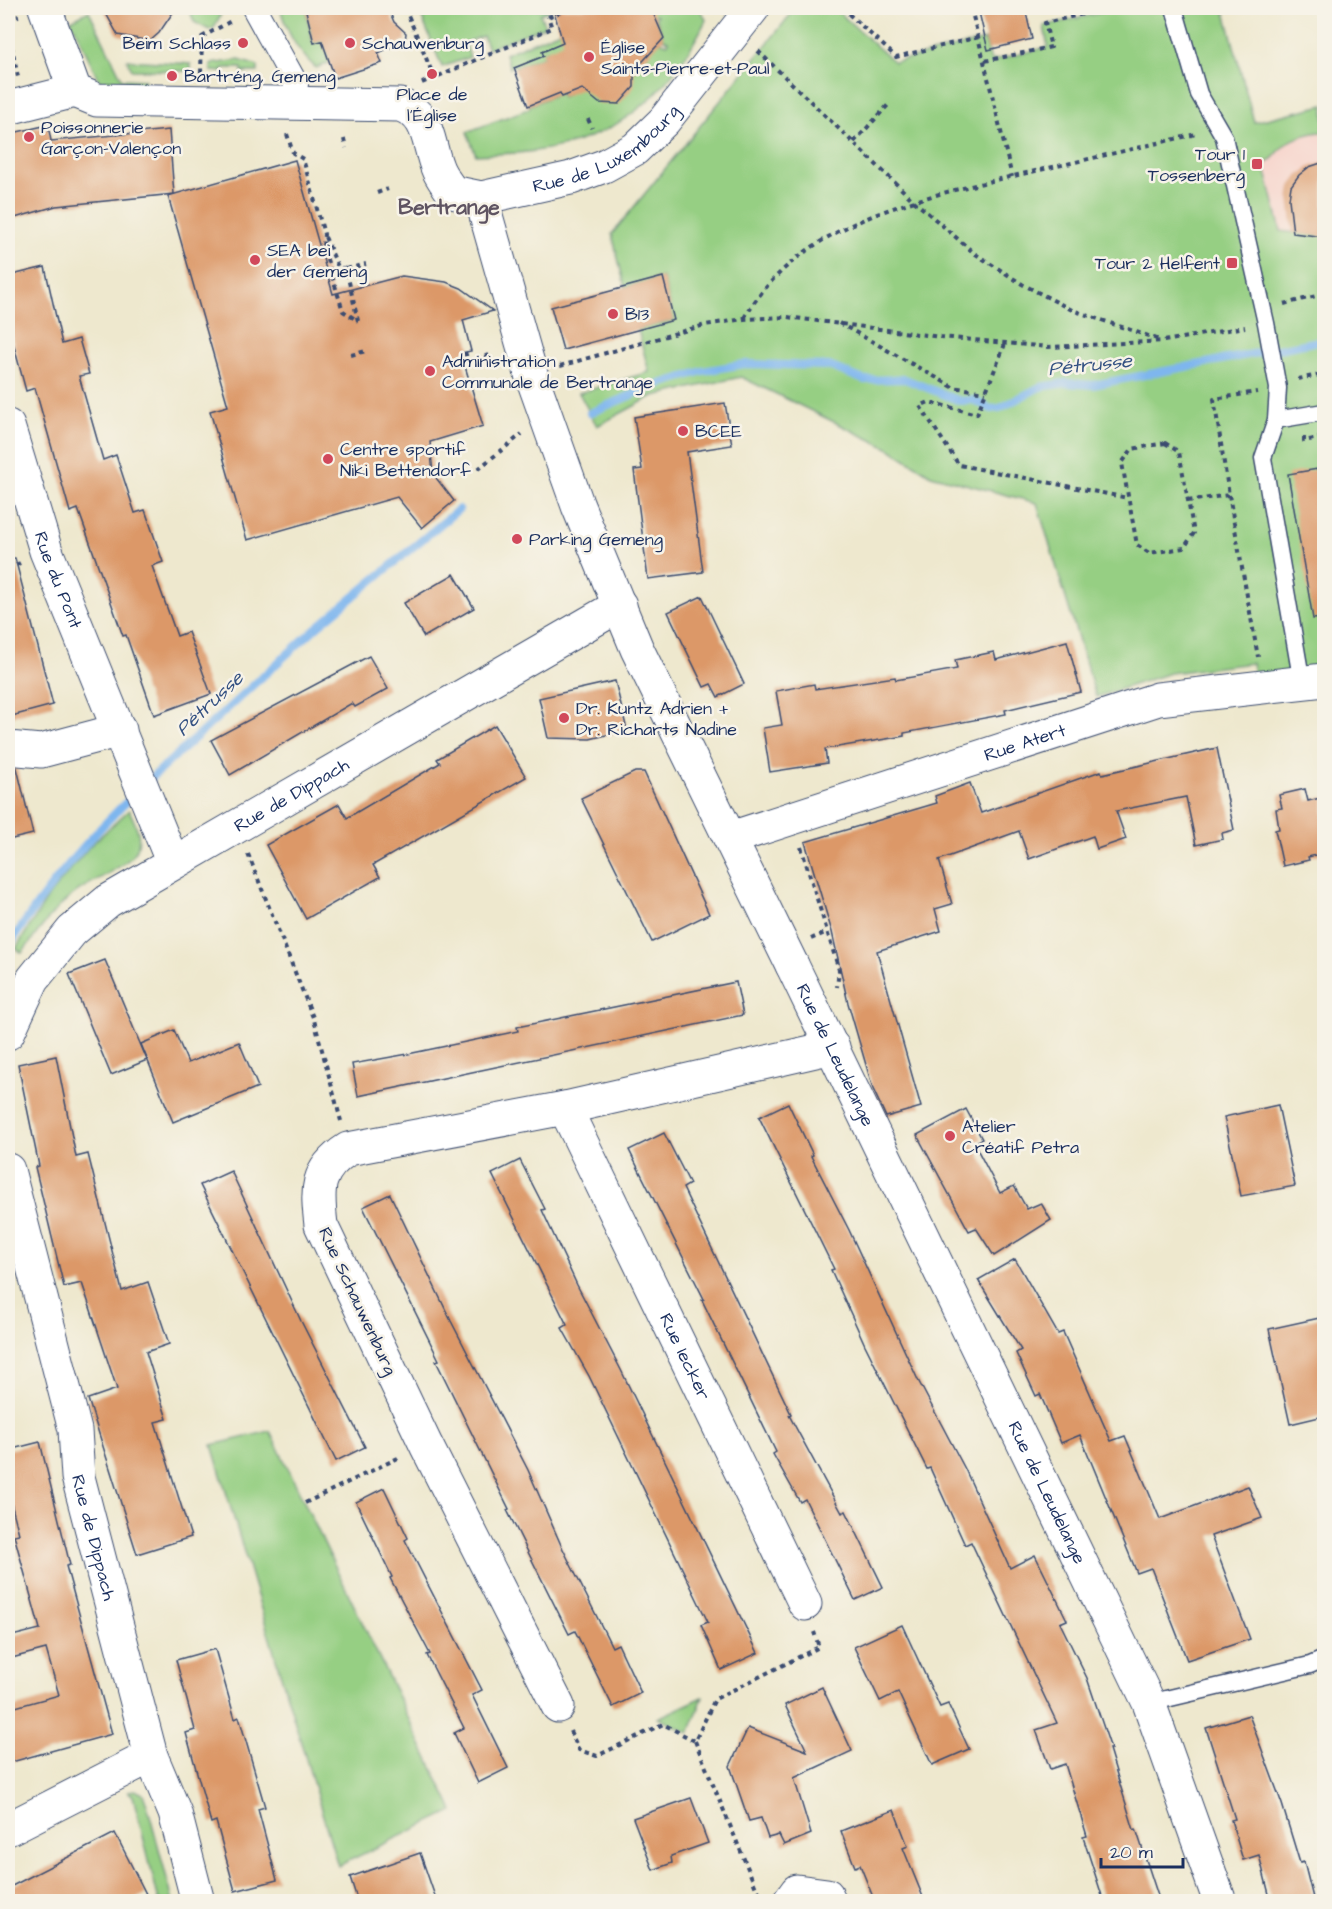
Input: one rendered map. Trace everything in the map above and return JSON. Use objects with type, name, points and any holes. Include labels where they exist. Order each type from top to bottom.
[{"type":"street","points":[[45,8],[86,95]]},
{"type":"street","points":[[254,8],[296,84]]},
{"type":"street","name":"Rue de Luxembourg","points":[[481,198],[571,178],[604,166],[635,149],[663,121],[744,19]]},
{"type":"street","points":[[15,106],[86,95],[400,105],[415,110],[424,125],[438,171],[452,192],[481,198]]},
{"type":"street","name":"Rue de Leudelange","points":[[481,198],[531,374],[578,506],[637,649],[731,838],[1149,1703],[1220,1902]]},
{"type":"street","name":"Rue du Pont","points":[[8,426],[46,551],[172,861]]},
{"type":"street","name":"Rue de Dippach","points":[[8,1033],[33,979],[72,931],[108,901],[172,861],[236,829],[620,605]]},
{"type":"street","name":"Rue Atert","points":[[731,838],[1158,699],[1313,681]]},
{"type":"street","points":[[8,748],[41,751],[120,730]]},
{"type":"street","points":[[348,1149],[564,1108],[832,1047]]},
{"type":"street","name":"Rue Iecker","points":[[564,1108],[805,1604]]},
{"type":"street","name":"Rue Schauwenburg","points":[[348,1149],[334,1158],[317,1187],[321,1225],[426,1445],[558,1706]]},
{"type":"street","name":"Rue de Dippach","points":[[8,1170],[75,1430],[78,1477],[151,1756],[175,1814],[198,1902]]},
{"type":"street","points":[[8,1829],[151,1756]]},
{"type":"street","points":[[789,1902],[797,1891],[827,1895],[829,1902]]},
{"type":"lane","points":[[1174,8],[1198,94],[1224,137],[1265,320],[1277,385],[1276,420],[1263,458],[1313,681]]},
{"type":"lane","points":[[1276,420],[1324,412]]},
{"type":"lane","points":[[1149,1703],[1324,1659]]},
{"type":"path","points":[[201,65],[202,37],[254,8]]},
{"type":"path","points":[[405,8],[434,76]]},
{"type":"path","points":[[415,110],[423,81],[552,28],[545,8]]},
{"type":"path","points":[[548,17],[570,8]]},
{"type":"path","points":[[842,8],[896,57],[979,37]]},
{"type":"path","points":[[971,8],[1012,177]]},
{"type":"path","points":[[985,61],[1051,47],[1045,23],[1109,8]]},
{"type":"path","points":[[744,19],[854,142],[914,201],[974,253],[1022,284],[1072,310],[1164,341]]},
{"type":"path","points":[[8,28],[15,106]]},
{"type":"path","points":[[854,142],[890,103]]},
{"type":"path","points":[[588,119],[592,128]]},
{"type":"path","points":[[744,319],[754,301],[808,249],[874,214],[914,201],[1196,134]]},
{"type":"path","points":[[344,139],[346,148]]},
{"type":"path","points":[[293,153],[303,159],[324,234],[338,267],[346,270],[366,264]]},
{"type":"path","points":[[377,193],[388,189]]},
{"type":"path","points":[[324,234],[323,247],[343,311],[358,321],[346,270]]},
{"type":"path","points":[[531,374],[705,325],[744,319],[788,317],[836,321],[1005,344],[1096,346],[1164,341],[1265,320],[1324,294]]},
{"type":"path","points":[[836,321],[952,387],[986,392]]},
{"type":"path","points":[[1005,344],[977,414],[929,402],[920,406],[959,465],[1128,498]]},
{"type":"path","points":[[351,355],[366,351]]},
{"type":"path","points":[[465,352],[468,361],[500,352]]},
{"type":"path","points":[[1263,685],[1214,399],[1277,385]]},
{"type":"path","points":[[478,469],[547,414]]},
{"type":"path","points":[[1165,443],[1179,452],[1188,501],[1194,533],[1184,548],[1149,554],[1137,545],[1122,463],[1132,449],[1165,443]]},
{"type":"path","points":[[1188,501],[1229,495]]},
{"type":"path","points":[[792,818],[839,970],[836,990]]},
{"type":"path","points":[[236,829],[314,1020],[348,1149]]},
{"type":"path","points":[[305,1503],[426,1445]]},
{"type":"path","points":[[695,1741],[715,1699],[819,1647],[805,1604]]},
{"type":"path","points":[[558,1706],[579,1750],[597,1756],[663,1724],[695,1741],[756,1888],[767,1902]]},
{"type":"shaded area","points":[[1324,105],[1324,231],[1318,236],[1280,232],[1254,122]]},
{"type":"green space","points":[[189,8],[224,8],[214,28],[209,30],[194,22]]},
{"type":"green space","points":[[280,8],[317,8],[306,11],[313,43],[322,41],[330,62],[316,68],[309,61],[293,40]]},
{"type":"green space","points":[[418,8],[484,8],[488,14],[506,8],[553,9],[540,14],[545,26],[488,49],[483,36],[465,43],[470,57],[442,67]]},
{"type":"green space","points":[[644,8],[700,8],[706,20],[676,70],[638,109],[617,124],[565,145],[528,152],[476,155],[467,132],[528,109],[531,105],[560,93],[562,97],[588,81],[593,98],[629,76],[660,41],[667,44],[668,41],[664,39],[656,18],[657,15],[647,15]]},
{"type":"green space","points":[[796,8],[834,8],[894,62],[985,40],[991,61],[1048,47],[1044,26],[1121,8],[1224,8],[1254,122],[1324,105],[1324,132],[1309,134],[1290,141],[1264,164],[1281,231],[1318,236],[1324,231],[1324,680],[1256,686],[1252,663],[1170,673],[1096,697],[1037,503],[931,475],[890,449],[741,377],[653,396],[597,426],[579,393],[649,372],[638,330],[674,320],[663,277],[625,287],[612,234]]},
{"type":"green space","points":[[89,11],[122,79],[145,80],[145,88],[102,87],[71,20]]},
{"type":"green space","points":[[560,31],[573,44],[544,51],[544,56],[516,67],[512,65],[510,68],[505,54]]},
{"type":"green space","points":[[127,60],[191,64],[191,71],[132,70]]},
{"type":"green space","points":[[239,60],[258,66],[258,72],[242,72],[242,68],[223,68],[223,72],[211,71],[211,64]]},
{"type":"green space","points":[[129,810],[138,834],[138,844],[134,855],[62,904],[22,953],[16,948],[50,894],[89,847]]},
{"type":"green space","points":[[270,1431],[453,1811],[338,1866],[212,1445]]},
{"type":"green space","points":[[703,1697],[689,1733],[658,1718]]},
{"type":"green space","points":[[135,1790],[143,1794],[148,1808],[173,1901],[159,1901],[133,1796],[128,1791]]},
{"type":"building","points":[[103,8],[176,8],[159,33],[150,41],[118,35]]},
{"type":"building","name":"Schauwenburg","points":[[317,8],[388,8],[394,22],[406,33],[405,41],[378,53],[382,63],[335,78],[322,41],[314,43],[306,11]]},
{"type":"building","name":"Église Saints-Pierre-et-Paul","points":[[553,8],[651,8],[664,38],[634,71],[634,87],[619,104],[599,103],[582,89],[562,97],[560,93],[528,106],[514,68],[544,56],[542,52],[563,43]]},
{"type":"building","points":[[978,8],[1025,8],[1032,39],[988,50]]},
{"type":"building","points":[[48,125],[51,141],[169,130],[174,194],[56,206],[8,220],[8,134]]},
{"type":"building","points":[[295,160],[333,294],[402,276],[446,282],[461,288],[493,311],[463,320],[471,351],[461,353],[483,426],[430,442],[433,474],[454,501],[422,528],[397,497],[247,540],[210,411],[228,406],[168,196]]},
{"type":"building","points":[[1324,162],[1324,237],[1293,233],[1289,199],[1291,186],[1309,167]]},
{"type":"building","points":[[45,267],[62,344],[79,339],[89,374],[79,376],[103,460],[116,455],[135,513],[145,510],[163,562],[152,566],[177,636],[188,632],[211,694],[154,715],[78,509],[70,512],[35,388],[26,391],[8,324],[8,276]]},
{"type":"building","name":"B13","points":[[663,277],[674,320],[563,350],[551,307]]},
{"type":"building","points":[[725,403],[732,445],[687,452],[703,572],[648,579],[634,470],[642,469],[634,417]]},
{"type":"building","points":[[1324,468],[1324,618],[1313,619],[1288,474]]},
{"type":"building","points":[[15,558],[53,705],[8,717],[8,559]]},
{"type":"building","points":[[454,574],[474,608],[424,637],[404,603]]},
{"type":"building","points":[[702,596],[744,684],[718,697],[711,684],[704,687],[668,612]]},
{"type":"building","points":[[1067,641],[1081,692],[1005,710],[1006,714],[904,733],[904,736],[825,749],[827,763],[770,772],[763,728],[782,725],[776,691],[814,684],[815,689],[895,677],[896,680],[957,669],[955,660],[994,652],[996,660]]},
{"type":"building","points":[[369,656],[388,689],[355,707],[352,703],[230,775],[211,740]]},
{"type":"building","points":[[615,681],[627,730],[590,739],[548,738],[539,698]]},
{"type":"building","points":[[495,725],[526,777],[373,865],[380,877],[306,919],[266,845],[339,804],[347,818],[440,763],[437,759]]},
{"type":"building","points":[[1217,748],[1234,830],[1222,833],[1223,839],[1196,845],[1186,797],[1116,811],[1126,839],[1097,849],[1093,836],[1029,859],[1019,831],[939,860],[952,904],[935,909],[941,931],[877,951],[921,1107],[886,1117],[873,1089],[848,1003],[832,932],[805,842],[937,803],[935,796],[970,783],[981,813],[1101,771],[1102,774]]},
{"type":"building","points":[[8,767],[17,768],[33,834],[8,840]]},
{"type":"building","points":[[635,772],[644,772],[709,914],[652,942],[581,798]]},
{"type":"building","points":[[1305,789],[1308,801],[1324,797],[1324,853],[1308,857],[1309,860],[1283,866],[1275,830],[1279,829],[1276,809],[1282,808],[1279,795]]},
{"type":"building","points":[[105,960],[147,1060],[111,1075],[69,974]]},
{"type":"building","points":[[736,982],[743,1015],[358,1096],[352,1064],[518,1031],[517,1027]]},
{"type":"building","points":[[174,1030],[188,1063],[239,1042],[258,1087],[173,1122],[141,1044]]},
{"type":"building","points":[[56,1056],[76,1157],[88,1154],[122,1291],[148,1282],[169,1344],[146,1352],[167,1419],[155,1422],[191,1537],[137,1554],[88,1399],[117,1389],[82,1283],[64,1287],[35,1167],[39,1166],[18,1064]]},
{"type":"building","points":[[788,1103],[813,1155],[811,1156],[849,1230],[918,1380],[965,1469],[1010,1568],[1035,1555],[1067,1620],[1060,1623],[1087,1678],[1111,1749],[1109,1749],[1134,1830],[1136,1829],[1160,1902],[1104,1902],[1083,1837],[1087,1836],[1065,1764],[1050,1769],[1036,1730],[1057,1723],[971,1542],[965,1545],[930,1468],[927,1469],[865,1345],[831,1270],[834,1269],[759,1117]]},
{"type":"building","points":[[1278,1105],[1295,1186],[1241,1196],[1224,1117]]},
{"type":"building","points":[[966,1109],[982,1139],[974,1143],[1000,1193],[1014,1186],[1027,1209],[1041,1203],[1051,1220],[994,1256],[976,1228],[969,1231],[917,1135]]},
{"type":"building","points":[[664,1133],[690,1184],[683,1188],[791,1414],[789,1415],[842,1513],[846,1511],[883,1587],[855,1600],[805,1499],[800,1502],[773,1454],[776,1452],[702,1300],[704,1299],[629,1150]]},
{"type":"building","points":[[520,1160],[545,1209],[542,1210],[577,1285],[621,1370],[758,1653],[721,1670],[701,1625],[708,1622],[589,1376],[562,1328],[567,1325],[492,1174]]},
{"type":"building","points":[[231,1171],[301,1321],[365,1447],[336,1461],[200,1185]]},
{"type":"building","points":[[390,1194],[451,1321],[528,1470],[561,1545],[612,1647],[618,1644],[641,1693],[613,1707],[575,1631],[569,1634],[507,1510],[509,1509],[436,1361],[439,1360],[363,1207]]},
{"type":"building","points":[[1015,1259],[1058,1334],[1063,1332],[1111,1441],[1125,1436],[1160,1519],[1248,1486],[1262,1518],[1211,1536],[1250,1639],[1187,1660],[1151,1568],[1137,1573],[1080,1435],[1061,1443],[1040,1394],[1036,1396],[1016,1353],[1021,1350],[978,1280]]},
{"type":"building","points":[[1324,1317],[1324,1416],[1290,1424],[1269,1329]]},
{"type":"building","points":[[40,1442],[70,1565],[66,1566],[112,1734],[8,1763],[8,1709],[59,1695],[46,1649],[8,1659],[8,1637],[40,1629],[14,1535],[19,1534],[8,1491],[8,1450]]},
{"type":"building","points":[[384,1488],[408,1538],[405,1540],[482,1690],[472,1695],[508,1768],[478,1783],[454,1733],[464,1728],[427,1655],[430,1654],[390,1578],[392,1577],[356,1502]]},
{"type":"building","points":[[902,1625],[940,1707],[948,1704],[969,1749],[932,1765],[898,1692],[880,1701],[854,1647]]},
{"type":"building","points":[[215,1649],[235,1719],[239,1717],[265,1807],[258,1809],[277,1880],[235,1891],[216,1821],[211,1823],[186,1733],[195,1730],[176,1660]]},
{"type":"building","points":[[822,1687],[852,1751],[794,1778],[811,1834],[784,1845],[779,1835],[768,1838],[761,1818],[749,1821],[730,1766],[748,1728],[807,1751],[785,1705]]},
{"type":"building","points":[[1249,1715],[1282,1804],[1300,1863],[1304,1862],[1314,1902],[1271,1902],[1259,1855],[1243,1860],[1231,1820],[1235,1819],[1206,1728]]},
{"type":"building","points":[[691,1798],[708,1843],[671,1856],[672,1863],[653,1870],[633,1818]]},
{"type":"building","points":[[894,1810],[908,1846],[903,1848],[925,1902],[875,1902],[860,1865],[855,1867],[841,1831]]},
{"type":"building","points":[[115,1833],[146,1894],[130,1902],[8,1902],[8,1888]]},
{"type":"building","points":[[420,1853],[437,1902],[358,1902],[350,1877]]},
{"type":"waterway","name":"Pétrusse","points":[[590,413],[650,387],[703,371],[744,364],[829,366],[864,380],[905,379],[960,401],[973,400],[991,409],[1000,408],[1040,387],[1066,383],[1093,385],[1324,340]]},
{"type":"waterway","name":"Pétrusse","points":[[147,782],[317,627],[459,509]]},
{"type":"waterway","name":"Pétrusse","points":[[8,947],[67,866],[100,828],[136,793]]},
{"type":"place","name":"Beim Schlass","points":[[243,43]]},
{"type":"place","name":"Schauwenburg","points":[[350,43]]},
{"type":"place","name":"Église Saints-Pierre-et-Paul","points":[[589,57]]},
{"type":"place","name":"Place de l'Église","points":[[432,74]]},
{"type":"place","name":"Bartréng, Gemeng","points":[[172,76]]},
{"type":"place","name":"Poissonnerie Garçon-Valençon","points":[[29,137]]},
{"type":"place","name":"Tour 1 Tossenberg","points":[[1257,164]]},
{"type":"place","name":"SEA bei der Gemeng","points":[[255,260]]},
{"type":"place","name":"Tour 2 Helfent","points":[[1232,263]]},
{"type":"place","name":"B13","points":[[613,314]]},
{"type":"place","name":"Administration Communale de Bertrange","points":[[430,371]]},
{"type":"place","name":"BCEE","points":[[683,431]]},
{"type":"place","name":"Centre sportif Niki Bettendorf","points":[[328,459]]},
{"type":"place","name":"Parking Gemeng","points":[[517,539]]},
{"type":"place","name":"Dr. Kuntz Adrien + Dr. Richarts Nadine","points":[[564,718]]},
{"type":"place","name":"Atelier Créatif Petra","points":[[950,1136]]},
{"type":"district","name":"Bertrange","points":[[449,207]]}]
